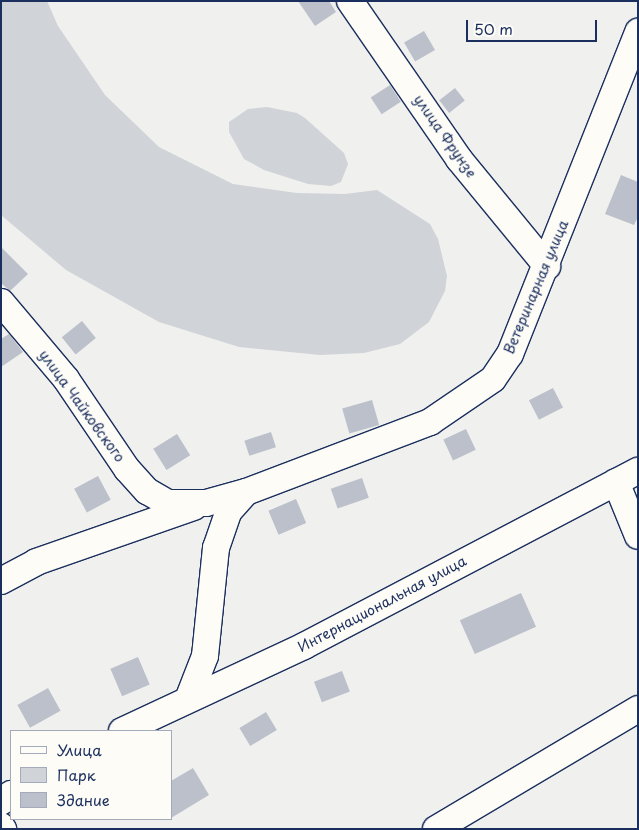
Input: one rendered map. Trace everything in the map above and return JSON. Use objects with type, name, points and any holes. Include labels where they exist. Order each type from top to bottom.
[{"type":"street","name":"улица Фрунзе","points":[[350,1],[459,159],[547,266]]},
{"type":"street","name":"Ветеринарная улица","points":[[168,503],[206,503],[246,492],[430,422],[463,402],[493,379],[510,354],[547,266],[638,32]]},
{"type":"street","name":"улица Чайковского","points":[[1,302],[66,380],[128,469],[146,491],[168,503]]},
{"type":"street","points":[[627,477],[638,536]]},
{"type":"street","name":"Интернациональная улица","points":[[124,730],[189,697],[304,646],[627,477]]},
{"type":"street","points":[[189,697],[205,656],[216,548],[229,511],[246,492]]},
{"type":"street","points":[[1,581],[36,562],[139,529],[206,503]]},
{"type":"street","points":[[436,829],[638,708]]},
{"type":"green space","points":[[1,1],[47,1],[58,26],[105,95],[159,147],[233,184],[297,193],[345,194],[377,190],[430,224],[438,239],[447,276],[445,291],[429,322],[400,344],[364,353],[320,355],[239,347],[159,322],[66,270],[1,215]]},
{"type":"green space","points":[[267,107],[297,113],[344,153],[348,164],[341,182],[331,186],[308,184],[264,170],[244,159],[229,132],[229,122],[248,109]]},
{"type":"building","points":[[298,1],[329,1],[336,12],[315,26]]},
{"type":"building","points":[[424,31],[435,50],[415,62],[404,42]]},
{"type":"building","points":[[390,85],[401,102],[382,114],[371,98]]},
{"type":"building","points":[[455,88],[465,101],[449,113],[439,100]]},
{"type":"building","points":[[621,175],[638,182],[638,217],[634,225],[605,214]]},
{"type":"building","points":[[1,247],[28,274],[10,291],[1,283]]},
{"type":"building","points":[[82,321],[96,338],[76,354],[62,337]]},
{"type":"building","points":[[9,334],[23,352],[1,367],[1,339]]},
{"type":"building","points":[[553,388],[563,408],[539,420],[529,400]]},
{"type":"building","points":[[372,400],[379,425],[349,434],[342,409]]},
{"type":"building","points":[[466,429],[476,450],[453,460],[443,440]]},
{"type":"building","points":[[271,432],[276,447],[249,456],[244,441]]},
{"type":"building","points":[[177,434],[190,455],[167,470],[153,449]]},
{"type":"building","points":[[98,476],[111,500],[87,513],[74,489]]},
{"type":"building","points":[[362,478],[369,498],[338,509],[331,489]]},
{"type":"building","points":[[296,499],[306,523],[279,535],[268,511]]},
{"type":"building","points":[[521,593],[536,627],[475,654],[460,620]]},
{"type":"building","points":[[138,657],[150,685],[122,696],[110,669]]},
{"type":"building","points":[[342,671],[350,692],[322,702],[314,682]]},
{"type":"building","points":[[48,688],[61,711],[30,728],[17,705]]},
{"type":"building","points":[[266,712],[277,730],[250,746],[239,728]]},
{"type":"building","points":[[193,768],[209,795],[172,817],[172,780]]}]
